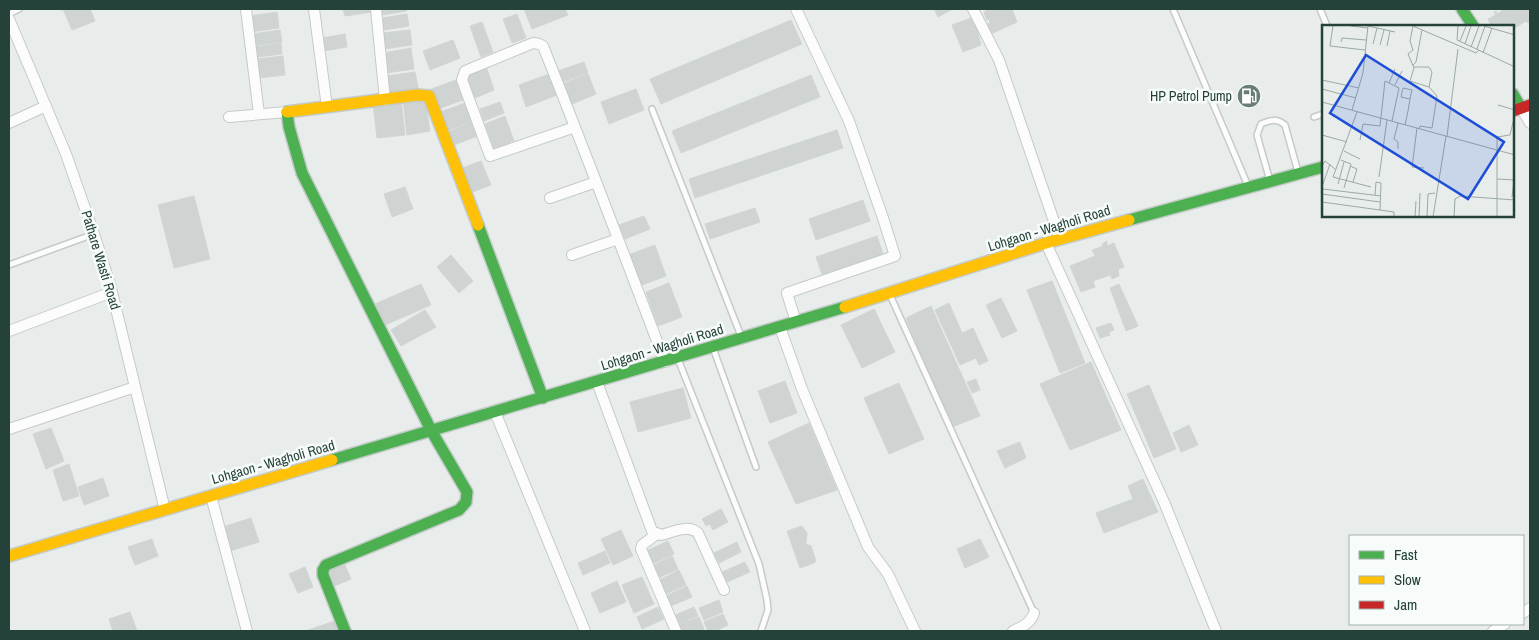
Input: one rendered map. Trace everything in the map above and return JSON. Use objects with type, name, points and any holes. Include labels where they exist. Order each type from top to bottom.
[{"type":"main road","points":[[1462,9],[1472,25]]},
{"type":"main road","points":[[345,631],[323,574],[326,565],[459,510],[464,507],[468,498],[467,492],[432,432],[302,173],[289,127],[287,112],[429,96],[543,398]]},
{"type":"main road","points":[[1514,96],[1521,108]]},
{"type":"main road","name":"Lohgaon - Wagholi Road","points":[[9,556],[713,348],[1046,243],[1322,166]]},
{"type":"street","points":[[246,9],[259,114]]},
{"type":"street","points":[[314,9],[327,107]]},
{"type":"street","points":[[376,9],[385,100]]},
{"type":"street","points":[[796,9],[849,122],[895,256],[788,293],[796,322]]},
{"type":"street","points":[[973,9],[999,60],[1060,239]]},
{"type":"street","name":"Pathare Wasti Road","points":[[9,19],[66,154],[94,234],[112,292],[164,510]]},
{"type":"street","points":[[575,127],[490,156],[462,80],[465,71],[533,43],[543,46],[575,127],[665,362]]},
{"type":"street","points":[[9,123],[46,106]]},
{"type":"street","points":[[1521,108],[1530,123]]},
{"type":"street","points":[[230,117],[287,112]]},
{"type":"street","points":[[550,198],[596,182]]},
{"type":"street","points":[[572,255],[618,239]]},
{"type":"street","points":[[1046,243],[1164,502],[1216,631]]},
{"type":"street","points":[[9,331],[112,292]]},
{"type":"street","points":[[780,327],[802,389],[868,548],[888,574],[915,631]]},
{"type":"street","points":[[597,382],[652,530],[662,535],[687,528],[694,529],[698,533],[724,590]]},
{"type":"street","points":[[9,429],[136,387]]},
{"type":"street","points":[[495,412],[585,631]]},
{"type":"street","points":[[211,496],[247,631]]},
{"type":"street","points":[[657,534],[642,545],[641,549],[676,631]]},
{"type":"street","points":[[1013,631],[1028,623],[1034,613]]},
{"type":"lane","points":[[9,19],[19,9]]},
{"type":"lane","points":[[1173,9],[1249,187]]},
{"type":"lane","points":[[1320,9],[1327,25]]},
{"type":"lane","points":[[652,108],[742,338]]},
{"type":"lane","points":[[1314,117],[1322,114]]},
{"type":"lane","points":[[1270,181],[1257,134],[1261,124],[1272,120],[1279,120],[1285,125],[1299,173]]},
{"type":"lane","points":[[9,265],[94,234]]},
{"type":"lane","points":[[889,294],[1034,613]]},
{"type":"lane","points":[[713,348],[756,467]]},
{"type":"lane","points":[[678,358],[759,564],[768,610],[761,631]]},
{"type":"building","points":[[63,9],[90,9],[95,21],[72,30]]},
{"type":"building","points":[[343,9],[371,9],[372,12],[345,16]]},
{"type":"building","points":[[381,9],[406,9],[407,11],[382,15]]},
{"type":"building","points":[[524,9],[565,9],[568,15],[532,29]]},
{"type":"building","points":[[934,9],[952,9],[938,17]]},
{"type":"building","points":[[991,9],[1012,9],[1017,22],[991,34],[987,25],[990,22],[989,19],[987,20],[984,12]]},
{"type":"building","points":[[1501,9],[1529,9],[1530,21],[1528,23],[1526,21],[1514,28],[1514,25],[1491,25],[1488,19],[1496,15],[1494,12],[1496,11],[1497,14],[1502,11]]},
{"type":"building","points":[[277,12],[279,28],[251,32],[249,16]]},
{"type":"building","points":[[407,14],[409,26],[384,30],[382,18]]},
{"type":"building","points":[[517,14],[526,38],[512,43],[503,19]]},
{"type":"building","points":[[974,17],[981,45],[963,52],[952,25]]},
{"type":"building","points":[[791,20],[802,44],[661,104],[650,79]]},
{"type":"building","points":[[482,22],[493,52],[481,57],[470,26]]},
{"type":"building","points":[[280,30],[282,42],[253,46],[252,34]]},
{"type":"building","points":[[410,30],[412,45],[384,49],[382,33]]},
{"type":"building","points":[[345,34],[347,47],[324,51],[322,38]]},
{"type":"building","points":[[453,40],[460,58],[430,70],[423,51]]},
{"type":"building","points":[[281,43],[282,54],[257,57],[256,47]]},
{"type":"building","points":[[411,48],[414,69],[386,73],[383,53]]},
{"type":"building","points":[[283,56],[285,75],[258,78],[256,59]]},
{"type":"building","points":[[584,62],[588,73],[562,82],[558,71]]},
{"type":"building","points":[[486,66],[494,90],[475,98],[466,74]]},
{"type":"building","points":[[415,72],[419,93],[390,98],[386,76]]},
{"type":"building","points":[[549,74],[557,95],[526,107],[519,85]]},
{"type":"building","points":[[588,74],[596,94],[572,104],[564,83]]},
{"type":"building","points":[[811,75],[820,97],[681,153],[672,131]]},
{"type":"building","points":[[459,79],[466,99],[438,109],[431,89]]},
{"type":"building","points":[[636,89],[644,110],[609,124],[601,102]]},
{"type":"building","points":[[425,97],[430,131],[407,135],[403,100]]},
{"type":"building","points":[[401,100],[405,135],[377,138],[373,104]]},
{"type":"building","points":[[500,102],[504,113],[484,121],[480,109]]},
{"type":"building","points":[[465,103],[472,122],[446,131],[440,112]]},
{"type":"building","points":[[505,116],[514,141],[494,148],[485,124]]},
{"type":"building","points":[[473,122],[478,136],[451,146],[446,133]]},
{"type":"building","points":[[837,130],[843,148],[695,198],[689,179]]},
{"type":"building","points":[[481,161],[491,185],[470,193],[460,169]]},
{"type":"building","points":[[405,187],[413,209],[392,217],[384,194]]},
{"type":"building","points":[[194,196],[210,259],[174,268],[158,205]]},
{"type":"building","points":[[863,200],[870,221],[816,240],[809,219]]},
{"type":"building","points":[[755,208],[760,222],[710,239],[705,224]]},
{"type":"building","points":[[644,216],[650,229],[625,239],[619,225]]},
{"type":"building","points":[[877,236],[884,257],[823,277],[816,257]]},
{"type":"building","points":[[1107,241],[1107,246],[1114,243],[1124,267],[1118,269],[1119,276],[1112,279],[1110,275],[1093,281],[1095,287],[1081,292],[1070,266],[1095,256],[1092,250],[1103,246],[1102,244]]},
{"type":"building","points":[[655,245],[666,276],[639,286],[628,255]]},
{"type":"building","points":[[451,255],[473,281],[459,293],[437,267]]},
{"type":"building","points":[[1052,281],[1085,363],[1060,373],[1027,290]]},
{"type":"building","points":[[669,283],[682,317],[658,326],[646,292]]},
{"type":"building","points":[[421,284],[431,305],[385,325],[375,304]]},
{"type":"building","points":[[1119,284],[1138,326],[1126,331],[1110,288]]},
{"type":"building","points":[[1001,298],[1017,331],[1002,338],[986,305]]},
{"type":"building","points":[[949,303],[962,333],[973,328],[988,361],[979,365],[976,358],[960,365],[935,310]]},
{"type":"building","points":[[931,306],[980,416],[952,427],[906,318]]},
{"type":"building","points":[[874,309],[895,352],[862,368],[841,325]]},
{"type":"building","points":[[425,310],[436,327],[401,346],[391,330]]},
{"type":"building","points":[[1111,323],[1114,330],[1109,332],[1110,335],[1100,338],[1096,328]]},
{"type":"building","points":[[1091,362],[1121,430],[1070,450],[1040,384]]},
{"type":"building","points":[[976,379],[980,390],[972,393],[967,382]]},
{"type":"building","points":[[785,381],[797,413],[770,423],[758,391]]},
{"type":"building","points":[[899,383],[924,439],[889,454],[864,398]]},
{"type":"building","points":[[1149,385],[1176,449],[1154,458],[1127,394]]},
{"type":"building","points":[[683,388],[691,418],[638,432],[630,402]]},
{"type":"building","points":[[809,423],[837,490],[796,504],[768,442]]},
{"type":"building","points":[[1189,425],[1198,445],[1181,452],[1173,433]]},
{"type":"building","points":[[51,428],[64,461],[46,469],[33,434]]},
{"type":"building","points":[[1020,442],[1026,458],[1005,468],[997,451]]},
{"type":"building","points":[[69,464],[79,496],[63,501],[53,470]]},
{"type":"building","points":[[103,478],[109,496],[84,505],[78,487]]},
{"type":"building","points":[[1143,479],[1158,512],[1104,533],[1096,513],[1133,499],[1128,486]]},
{"type":"building","points":[[721,509],[728,522],[713,530],[710,524],[706,526],[702,519]]},
{"type":"building","points":[[251,518],[259,542],[230,551],[223,527]]},
{"type":"building","points":[[802,526],[807,533],[806,544],[811,546],[816,561],[800,568],[787,531]]},
{"type":"building","points":[[621,530],[633,556],[613,565],[601,539]]},
{"type":"building","points":[[152,539],[158,556],[135,565],[128,547]]},
{"type":"building","points":[[980,539],[989,557],[965,568],[957,549]]},
{"type":"building","points":[[668,541],[674,554],[652,564],[646,551]]},
{"type":"building","points":[[737,542],[741,552],[719,563],[714,553]]},
{"type":"building","points":[[605,551],[610,563],[583,575],[578,563]]},
{"type":"building","points":[[672,556],[678,569],[658,578],[652,566]]},
{"type":"building","points":[[745,562],[750,572],[727,582],[722,572]]},
{"type":"building","points":[[344,563],[351,579],[332,587],[325,571]]},
{"type":"building","points":[[305,567],[313,587],[298,593],[289,574]]},
{"type":"building","points":[[679,570],[686,585],[666,594],[659,580]]},
{"type":"building","points":[[642,577],[654,604],[634,613],[622,585]]},
{"type":"building","points":[[617,581],[626,602],[600,613],[591,593]]},
{"type":"building","points":[[687,586],[692,597],[671,606],[666,596]]},
{"type":"building","points":[[719,600],[723,612],[704,620],[699,608]]},
{"type":"building","points":[[658,607],[664,619],[642,629],[637,617]]},
{"type":"building","points":[[694,607],[698,616],[677,625],[673,616]]},
{"type":"building","points":[[130,612],[137,631],[113,631],[109,619]]},
{"type":"building","points":[[723,614],[728,625],[715,631],[708,631],[704,622]]},
{"type":"building","points":[[699,617],[704,629],[681,631],[679,625]]},
{"type":"building","points":[[335,621],[338,631],[305,631]]},
{"type":"traffic: fast","points":[[1462,9],[1472,25]]},
{"type":"traffic: fast","points":[[1514,96],[1521,108]]},
{"type":"traffic: fast","points":[[287,112],[289,127],[302,173],[432,432],[467,492],[466,502],[459,510],[326,565],[323,575],[345,631]]},
{"type":"traffic: fast","points":[[1129,220],[1322,167]]},
{"type":"traffic: fast","points":[[478,225],[543,398]]},
{"type":"traffic: fast","points":[[332,460],[845,307]]},
{"type":"traffic: slow","points":[[287,112],[417,95],[429,96],[478,225]]},
{"type":"traffic: slow","points":[[845,307],[1046,243],[1129,220]]},
{"type":"traffic: slow","points":[[9,556],[332,460]]},
{"type":"traffic: jam","points":[[1514,111],[1530,105]]},
{"type":"place","name":"HP Petrol Pump","points":[[1249,96]]}]
